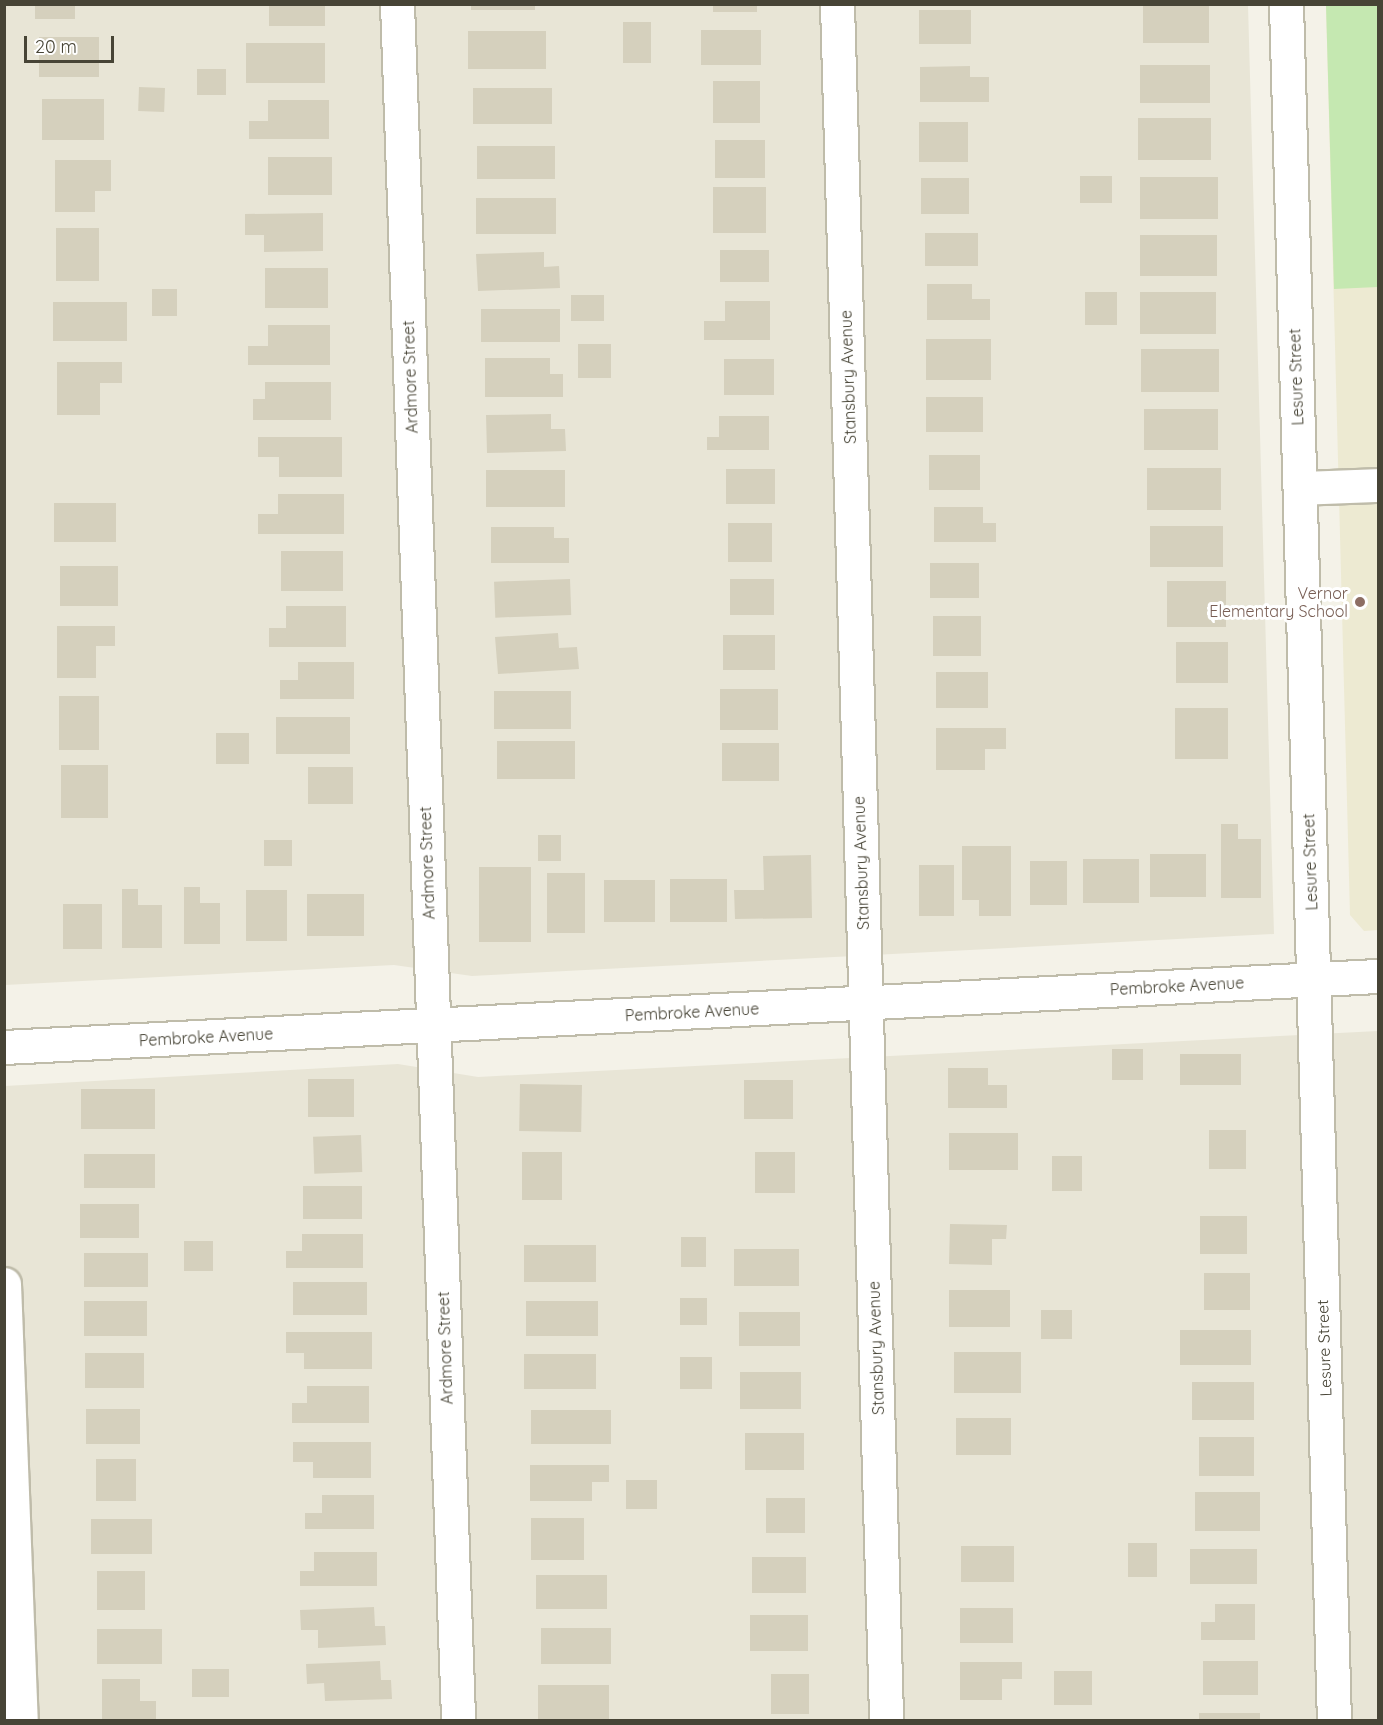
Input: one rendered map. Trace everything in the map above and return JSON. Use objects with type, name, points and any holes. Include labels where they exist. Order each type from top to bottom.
[{"type":"street","name":"Ardmore Street","points":[[397,4],[458,1720]]},
{"type":"street","name":"Stansbury Avenue","points":[[837,4],[886,1720]]},
{"type":"street","name":"Lesure Street","points":[[1286,4],[1334,1720]]},
{"type":"street","points":[[1300,488],[1378,485]]},
{"type":"street","name":"Pembroke Avenue","points":[[4,1047],[1378,976]]},
{"type":"street","points":[[4,1284],[21,1720]]},
{"type":"shaded area","points":[[5,5],[1248,5],[1274,934],[472,976],[394,965],[5,985]]},
{"type":"shaded area","name":"Vernor Elementary School","points":[[1326,5],[1378,5],[1378,930],[1364,931],[1350,915]]},
{"type":"shaded area","points":[[1378,1031],[1378,1720],[5,1720],[5,1086],[398,1064],[478,1077]]},
{"type":"green space","points":[[1326,5],[1378,5],[1378,287],[1334,289]]},
{"type":"building","points":[[35,4],[75,4],[75,19],[35,19]]},
{"type":"building","points":[[269,4],[325,4],[325,26],[269,26]]},
{"type":"building","points":[[471,4],[535,4],[535,10],[471,10]]},
{"type":"building","points":[[713,5],[757,5],[757,12],[713,12]]},
{"type":"building","points":[[1143,6],[1209,6],[1209,43],[1143,43]]},
{"type":"building","points":[[919,10],[971,10],[971,44],[919,44]]},
{"type":"building","points":[[623,22],[651,22],[651,63],[623,63]]},
{"type":"building","points":[[701,30],[761,30],[761,65],[701,65]]},
{"type":"building","points":[[468,31],[546,31],[546,69],[468,69]]},
{"type":"building","points":[[39,37],[99,37],[99,77],[39,77]]},
{"type":"building","points":[[246,43],[325,43],[325,83],[246,83]]},
{"type":"building","points":[[1140,65],[1210,65],[1210,103],[1140,103]]},
{"type":"building","points":[[970,66],[970,77],[989,77],[989,102],[920,102],[920,67]]},
{"type":"building","points":[[197,69],[226,69],[226,95],[197,95]]},
{"type":"building","points":[[713,81],[760,81],[760,123],[713,123]]},
{"type":"building","points":[[139,87],[165,88],[164,112],[138,111]]},
{"type":"building","points":[[473,88],[552,88],[552,124],[473,124]]},
{"type":"building","points":[[42,99],[104,99],[104,140],[42,140]]},
{"type":"building","points":[[268,100],[329,100],[329,139],[249,139],[249,121],[268,121]]},
{"type":"building","points":[[1138,118],[1211,118],[1211,160],[1138,160]]},
{"type":"building","points":[[919,122],[968,122],[968,162],[919,162]]},
{"type":"building","points":[[715,140],[765,140],[765,178],[715,178]]},
{"type":"building","points":[[477,146],[555,146],[555,179],[477,179]]},
{"type":"building","points":[[268,157],[332,157],[332,195],[268,195]]},
{"type":"building","points":[[55,160],[111,160],[111,191],[95,191],[95,212],[55,212]]},
{"type":"building","points":[[1080,176],[1112,176],[1112,203],[1080,203]]},
{"type":"building","points":[[1140,177],[1218,177],[1218,219],[1140,219]]},
{"type":"building","points":[[921,178],[969,178],[969,214],[921,214]]},
{"type":"building","points":[[713,187],[766,187],[766,233],[713,233]]},
{"type":"building","points":[[476,198],[556,198],[556,234],[476,234]]},
{"type":"building","points":[[323,213],[323,251],[264,252],[264,235],[245,235],[245,214]]},
{"type":"building","points":[[56,228],[99,228],[99,281],[56,281]]},
{"type":"building","points":[[925,233],[978,233],[978,266],[925,266]]},
{"type":"building","points":[[1140,235],[1217,235],[1217,276],[1140,276]]},
{"type":"building","points":[[720,250],[769,250],[769,282],[720,282]]},
{"type":"building","points":[[544,252],[544,267],[559,266],[560,288],[478,291],[476,254]]},
{"type":"building","points":[[265,268],[328,268],[328,308],[265,308]]},
{"type":"building","points":[[927,284],[972,284],[972,299],[990,299],[990,320],[927,320]]},
{"type":"building","points":[[152,289],[177,289],[177,316],[152,316]]},
{"type":"building","points":[[1085,292],[1117,292],[1117,325],[1085,325]]},
{"type":"building","points":[[1140,292],[1216,292],[1216,334],[1140,334]]},
{"type":"building","points":[[571,295],[604,295],[604,321],[571,321]]},
{"type":"building","points":[[725,301],[770,301],[770,340],[704,340],[704,321],[725,321]]},
{"type":"building","points":[[53,302],[127,302],[127,341],[53,341]]},
{"type":"building","points":[[481,309],[560,309],[560,342],[481,342]]},
{"type":"building","points":[[268,325],[330,325],[330,365],[248,365],[248,346],[268,346]]},
{"type":"building","points":[[926,339],[991,339],[991,380],[926,380]]},
{"type":"building","points":[[578,344],[611,344],[611,378],[578,378]]},
{"type":"building","points":[[1141,349],[1219,349],[1219,392],[1141,392]]},
{"type":"building","points":[[485,358],[550,358],[550,374],[563,374],[563,397],[485,397]]},
{"type":"building","points":[[724,359],[774,359],[774,395],[724,395]]},
{"type":"building","points":[[57,362],[122,362],[122,383],[100,383],[100,415],[57,415]]},
{"type":"building","points":[[265,382],[331,382],[331,420],[253,420],[253,399],[265,399]]},
{"type":"building","points":[[926,397],[983,397],[983,432],[926,432]]},
{"type":"building","points":[[1144,409],[1218,409],[1218,450],[1144,450]]},
{"type":"building","points":[[551,414],[551,429],[565,429],[566,451],[487,453],[486,415]]},
{"type":"building","points":[[719,416],[769,416],[769,450],[707,450],[707,437],[719,437]]},
{"type":"building","points":[[258,437],[342,437],[342,477],[279,477],[279,457],[258,457]]},
{"type":"building","points":[[929,455],[980,455],[980,490],[929,490]]},
{"type":"building","points":[[1147,468],[1221,468],[1221,510],[1147,510]]},
{"type":"building","points":[[726,469],[775,469],[775,504],[726,504]]},
{"type":"building","points":[[486,470],[565,470],[565,507],[486,507]]},
{"type":"building","points":[[278,494],[344,494],[344,534],[258,534],[258,514],[278,514]]},
{"type":"building","points":[[54,503],[116,503],[116,542],[54,542]]},
{"type":"building","points":[[934,507],[983,507],[983,523],[996,523],[996,542],[934,542]]},
{"type":"building","points":[[728,523],[772,523],[772,562],[728,562]]},
{"type":"building","points":[[1150,526],[1223,526],[1223,567],[1150,567]]},
{"type":"building","points":[[491,527],[554,527],[554,538],[569,538],[569,563],[491,563]]},
{"type":"building","points":[[281,551],[343,551],[343,591],[281,591]]},
{"type":"building","points":[[930,563],[979,563],[979,598],[930,598]]},
{"type":"building","points":[[60,566],[118,566],[118,606],[60,606]]},
{"type":"building","points":[[570,579],[571,615],[495,618],[494,582]]},
{"type":"building","points":[[730,579],[774,579],[774,615],[730,615]]},
{"type":"building","points":[[1167,581],[1226,581],[1226,627],[1167,627]]},
{"type":"building","points":[[286,606],[346,606],[346,647],[269,647],[269,628],[286,628]]},
{"type":"building","points":[[933,616],[981,616],[981,656],[933,656]]},
{"type":"building","points":[[57,626],[115,626],[115,646],[96,646],[96,678],[57,678]]},
{"type":"building","points":[[558,633],[559,648],[577,647],[579,669],[498,674],[495,637]]},
{"type":"building","points":[[723,635],[775,635],[775,670],[723,670]]},
{"type":"building","points":[[1176,642],[1228,642],[1228,683],[1176,683]]},
{"type":"building","points":[[298,662],[354,662],[354,699],[280,699],[280,680],[298,680]]},
{"type":"building","points":[[936,672],[988,672],[988,708],[936,708]]},
{"type":"building","points":[[720,689],[778,689],[778,730],[720,730]]},
{"type":"building","points":[[494,691],[571,691],[571,729],[494,729]]},
{"type":"building","points":[[59,696],[99,696],[99,750],[59,750]]},
{"type":"building","points":[[1175,708],[1228,708],[1228,759],[1175,759]]},
{"type":"building","points":[[276,717],[350,717],[350,754],[276,754]]},
{"type":"building","points":[[936,728],[1006,728],[1006,749],[985,749],[985,770],[936,770]]},
{"type":"building","points":[[216,733],[249,733],[249,764],[216,764]]},
{"type":"building","points":[[497,741],[575,741],[575,779],[497,779]]},
{"type":"building","points":[[722,743],[779,743],[779,781],[722,781]]},
{"type":"building","points":[[61,765],[108,765],[108,818],[61,818]]},
{"type":"building","points":[[308,767],[353,767],[353,804],[308,804]]},
{"type":"building","points":[[1221,824],[1238,824],[1238,839],[1261,839],[1261,898],[1221,898]]},
{"type":"building","points":[[538,835],[561,835],[561,861],[538,861]]},
{"type":"building","points":[[264,840],[292,840],[292,866],[264,866]]},
{"type":"building","points":[[962,846],[1011,846],[1011,916],[979,916],[979,900],[962,900]]},
{"type":"building","points":[[1150,854],[1206,854],[1206,897],[1150,897]]},
{"type":"building","points":[[811,855],[812,918],[735,919],[734,890],[764,890],[763,856]]},
{"type":"building","points":[[1083,859],[1139,859],[1139,903],[1083,903]]},
{"type":"building","points":[[1030,861],[1067,861],[1067,905],[1030,905]]},
{"type":"building","points":[[919,865],[954,865],[954,916],[919,916]]},
{"type":"building","points":[[479,867],[531,867],[531,942],[479,942]]},
{"type":"building","points":[[547,873],[585,873],[585,933],[547,933]]},
{"type":"building","points":[[670,879],[727,879],[727,922],[670,922]]},
{"type":"building","points":[[604,880],[655,880],[655,922],[604,922]]},
{"type":"building","points":[[184,887],[200,887],[200,903],[220,903],[220,944],[184,944]]},
{"type":"building","points":[[122,889],[138,889],[138,905],[162,905],[162,948],[122,948]]},
{"type":"building","points":[[246,890],[287,890],[287,941],[246,941]]},
{"type":"building","points":[[307,894],[364,894],[364,936],[307,936]]},
{"type":"building","points":[[63,904],[102,904],[102,949],[63,949]]},
{"type":"building","points":[[1112,1049],[1143,1049],[1143,1080],[1112,1080]]},
{"type":"building","points":[[1180,1054],[1241,1054],[1241,1085],[1180,1085]]},
{"type":"building","points":[[948,1068],[988,1068],[988,1085],[1007,1085],[1007,1108],[948,1108]]},
{"type":"building","points":[[308,1079],[354,1079],[354,1117],[308,1117]]},
{"type":"building","points":[[744,1080],[793,1080],[793,1119],[744,1119]]},
{"type":"building","points":[[520,1084],[582,1085],[581,1132],[519,1131]]},
{"type":"building","points":[[81,1089],[155,1089],[155,1129],[81,1129]]},
{"type":"building","points":[[1209,1130],[1246,1130],[1246,1169],[1209,1169]]},
{"type":"building","points":[[949,1133],[1018,1133],[1018,1170],[949,1170]]},
{"type":"building","points":[[361,1135],[362,1172],[314,1174],[313,1137]]},
{"type":"building","points":[[522,1152],[562,1152],[562,1200],[522,1200]]},
{"type":"building","points":[[755,1152],[795,1152],[795,1193],[755,1193]]},
{"type":"building","points":[[84,1154],[155,1154],[155,1188],[84,1188]]},
{"type":"building","points":[[1052,1156],[1082,1156],[1082,1191],[1052,1191]]},
{"type":"building","points":[[303,1186],[362,1186],[362,1219],[303,1219]]},
{"type":"building","points":[[80,1204],[139,1204],[139,1238],[80,1238]]},
{"type":"building","points":[[1200,1216],[1247,1216],[1247,1254],[1200,1254]]},
{"type":"building","points":[[950,1224],[1007,1225],[1006,1239],[992,1239],[992,1265],[949,1264]]},
{"type":"building","points":[[302,1234],[363,1234],[363,1268],[286,1268],[286,1251],[302,1251]]},
{"type":"building","points":[[681,1237],[706,1237],[706,1267],[681,1267]]},
{"type":"building","points":[[184,1241],[213,1241],[213,1271],[184,1271]]},
{"type":"building","points":[[524,1245],[596,1245],[596,1282],[524,1282]]},
{"type":"building","points":[[734,1249],[799,1249],[799,1286],[734,1286]]},
{"type":"building","points":[[84,1253],[148,1253],[148,1287],[84,1287]]},
{"type":"building","points":[[1204,1273],[1250,1273],[1250,1310],[1204,1310]]},
{"type":"building","points":[[293,1282],[367,1282],[367,1315],[293,1315]]},
{"type":"building","points":[[949,1290],[1010,1290],[1010,1327],[949,1327]]},
{"type":"building","points":[[680,1298],[707,1298],[707,1325],[680,1325]]},
{"type":"building","points":[[84,1301],[147,1301],[147,1336],[84,1336]]},
{"type":"building","points":[[526,1301],[598,1301],[598,1336],[526,1336]]},
{"type":"building","points":[[1041,1310],[1072,1310],[1072,1339],[1041,1339]]},
{"type":"building","points":[[739,1312],[800,1312],[800,1346],[739,1346]]},
{"type":"building","points":[[1180,1330],[1251,1330],[1251,1365],[1180,1365]]},
{"type":"building","points":[[286,1332],[372,1332],[372,1369],[304,1369],[304,1353],[286,1353]]},
{"type":"building","points":[[954,1352],[1021,1352],[1021,1393],[954,1393]]},
{"type":"building","points":[[85,1353],[144,1353],[144,1388],[85,1388]]},
{"type":"building","points":[[524,1354],[596,1354],[596,1389],[524,1389]]},
{"type":"building","points":[[680,1357],[712,1357],[712,1389],[680,1389]]},
{"type":"building","points":[[740,1372],[801,1372],[801,1409],[740,1409]]},
{"type":"building","points":[[1192,1382],[1254,1382],[1254,1420],[1192,1420]]},
{"type":"building","points":[[307,1386],[369,1386],[369,1423],[292,1423],[292,1403],[307,1403]]},
{"type":"building","points":[[86,1409],[140,1409],[140,1444],[86,1444]]},
{"type":"building","points":[[531,1410],[611,1410],[611,1444],[531,1444]]},
{"type":"building","points":[[956,1418],[1011,1418],[1011,1455],[956,1455]]},
{"type":"building","points":[[745,1433],[804,1433],[804,1470],[745,1470]]},
{"type":"building","points":[[1199,1437],[1254,1437],[1254,1476],[1199,1476]]},
{"type":"building","points":[[293,1442],[371,1442],[371,1478],[313,1478],[313,1462],[293,1462]]},
{"type":"building","points":[[96,1459],[136,1459],[136,1501],[96,1501]]},
{"type":"building","points":[[530,1465],[609,1465],[609,1482],[592,1482],[592,1501],[530,1501]]},
{"type":"building","points":[[626,1480],[657,1480],[657,1509],[626,1509]]},
{"type":"building","points":[[1195,1492],[1260,1492],[1260,1531],[1195,1531]]},
{"type":"building","points":[[322,1495],[374,1495],[374,1529],[305,1529],[305,1513],[322,1513]]},
{"type":"building","points":[[766,1498],[805,1498],[805,1533],[766,1533]]},
{"type":"building","points":[[531,1518],[584,1518],[584,1560],[531,1560]]},
{"type":"building","points":[[91,1519],[152,1519],[152,1554],[91,1554]]},
{"type":"building","points":[[1128,1543],[1157,1543],[1157,1577],[1128,1577]]},
{"type":"building","points":[[961,1546],[1014,1546],[1014,1582],[961,1582]]},
{"type":"building","points":[[1190,1549],[1257,1549],[1257,1584],[1190,1584]]},
{"type":"building","points":[[314,1552],[377,1552],[377,1586],[300,1586],[300,1571],[314,1571]]},
{"type":"building","points":[[752,1557],[806,1557],[806,1593],[752,1593]]},
{"type":"building","points":[[97,1571],[145,1571],[145,1610],[97,1610]]},
{"type":"building","points":[[536,1575],[607,1575],[607,1609],[536,1609]]},
{"type":"building","points":[[1215,1604],[1255,1604],[1255,1640],[1201,1640],[1201,1622],[1215,1622]]},
{"type":"building","points":[[374,1607],[375,1626],[385,1626],[386,1645],[318,1648],[318,1630],[301,1630],[300,1610]]},
{"type":"building","points":[[960,1608],[1013,1608],[1013,1643],[960,1643]]},
{"type":"building","points":[[750,1615],[808,1615],[808,1651],[750,1651]]},
{"type":"building","points":[[541,1628],[611,1628],[611,1664],[541,1664]]},
{"type":"building","points":[[97,1629],[162,1629],[162,1664],[97,1664]]},
{"type":"building","points":[[380,1661],[381,1680],[391,1680],[392,1699],[325,1701],[324,1683],[307,1684],[306,1664]]},
{"type":"building","points":[[1203,1661],[1258,1661],[1258,1695],[1203,1695]]},
{"type":"building","points":[[960,1662],[1022,1662],[1022,1679],[1002,1679],[1002,1700],[960,1700]]},
{"type":"building","points":[[192,1669],[229,1669],[229,1697],[192,1697]]},
{"type":"building","points":[[1054,1671],[1092,1671],[1092,1705],[1054,1705]]},
{"type":"building","points":[[771,1674],[809,1674],[809,1714],[771,1714]]},
{"type":"building","points":[[102,1679],[140,1679],[140,1701],[156,1701],[156,1720],[102,1720]]},
{"type":"building","points":[[538,1685],[609,1685],[609,1720],[538,1720]]},
{"type":"building","points":[[1199,1713],[1260,1713],[1260,1720],[1199,1720]]},
{"type":"place","name":"Vernor Elementary School","points":[[1360,602]]}]
